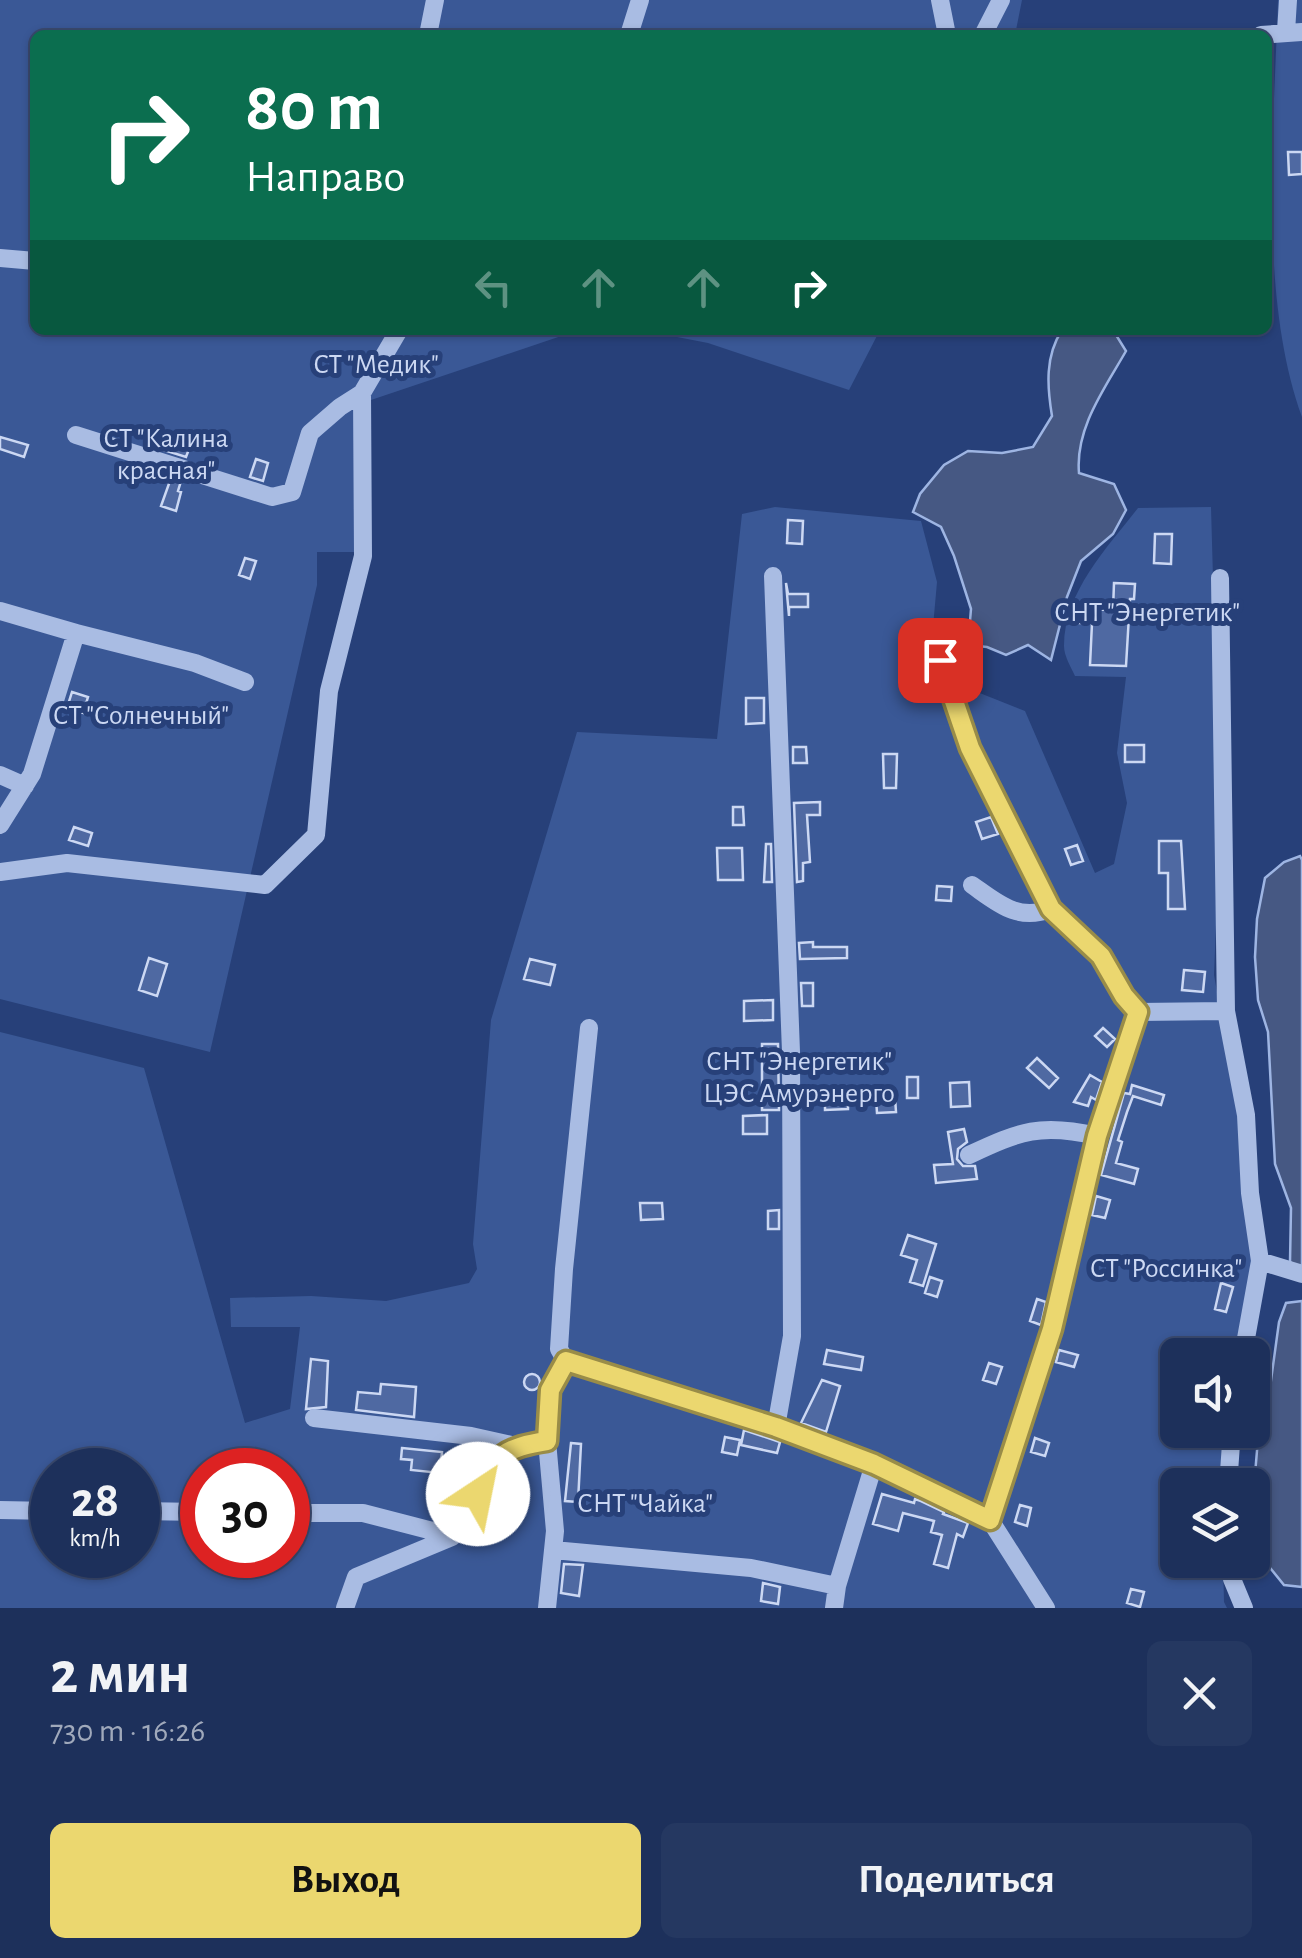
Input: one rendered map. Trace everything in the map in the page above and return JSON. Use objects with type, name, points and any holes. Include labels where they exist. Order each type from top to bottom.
[{"type":"street","points":[[429,30],[434,0]]},
{"type":"street","points":[[631,30],[640,0]]},
{"type":"street","points":[[940,0],[946,30]]},
{"type":"street","points":[[986,30],[1001,0]]},
{"type":"street","points":[[1288,0],[1294,32]]},
{"type":"street","points":[[0,258],[30,261]]},
{"type":"street","points":[[76,435],[272,497],[292,492],[310,433],[340,406],[362,393],[396,335]]},
{"type":"street","points":[[0,872],[67,864],[264,884],[316,835],[329,691],[363,556],[362,393]]},
{"type":"street","points":[[773,576],[791,1052],[792,1336],[776,1427]]},
{"type":"street","points":[[1220,578],[1226,1011],[1246,1115],[1250,1192],[1260,1261],[1245,1338]]},
{"type":"street","points":[[0,612],[195,663],[245,682]]},
{"type":"street","points":[[0,825],[32,774],[76,633]]},
{"type":"street","points":[[940,660],[970,748],[1051,909],[1101,956],[1138,1012],[1226,1011]]},
{"type":"street","points":[[0,775],[25,786]]},
{"type":"street","points":[[972,885],[1003,906],[1032,916],[1051,909]]},
{"type":"street","points":[[990,1520],[1052,1329],[1097,1136],[1138,1012]]},
{"type":"street","points":[[590,1028],[564,1269],[559,1349],[566,1361],[776,1427],[874,1464],[990,1520],[1046,1608]]},
{"type":"street","points":[[970,1155],[1014,1134],[1060,1128],[1097,1136]]},
{"type":"street","points":[[1260,1261],[1302,1274]]},
{"type":"street","points":[[547,1608],[555,1530],[547,1441],[550,1390],[566,1361]]},
{"type":"street","points":[[314,1418],[471,1436],[516,1446],[547,1441]]},
{"type":"street","points":[[345,1608],[356,1577],[452,1536],[469,1521],[488,1466],[516,1446]]},
{"type":"street","points":[[834,1608],[874,1464]]},
{"type":"street","points":[[0,1510],[30,1510]]},
{"type":"street","points":[[310,1513],[363,1514],[452,1536]]},
{"type":"street","points":[[553,1550],[751,1568],[837,1586]]},
{"type":"street","points":[[1232,1578],[1244,1608]]},
{"type":"green space","points":[[0,0],[1022,0],[1016,30],[30,30],[30,335],[564,335],[371,400],[369,552],[317,552],[317,585],[210,1052],[0,999]]},
{"type":"green space","points":[[1278,0],[1302,0],[1302,417],[1288,369],[1274,265],[1272,156]]},
{"type":"green space","points":[[667,335],[877,335],[849,390],[708,343]]},
{"type":"green space","name":"СНТ \"Энергетик\" ЦЭС Амурэнерго","points":[[775,507],[921,521],[937,582],[932,638],[942,678],[1025,711],[1095,873],[1114,864],[1127,803],[1117,753],[1126,677],[1075,676],[1064,646],[1071,607],[1089,572],[1138,508],[1211,507],[1220,826],[1214,975],[1239,1113],[1255,1253],[1240,1338],[1160,1338],[1160,1448],[1227,1448],[1227,1468],[1160,1468],[1160,1578],[1223,1578],[1227,1608],[0,1608],[0,1032],[144,1068],[245,1423],[290,1409],[300,1327],[231,1327],[230,1298],[311,1296],[386,1301],[469,1283],[477,1269],[473,1244],[491,1020],[577,732],[717,739],[742,514]]},
{"type":"shaded area","points":[[1059,335],[1116,335],[1126,351],[1087,424],[1079,473],[1114,484],[1126,510],[1113,534],[1081,561],[1051,660],[1028,645],[1006,655],[968,645],[971,609],[954,556],[941,527],[913,512],[920,494],[944,465],[968,451],[1002,453],[1033,447],[1052,416],[1049,372]]},
{"type":"shaded area","points":[[1300,856],[1302,1269],[1290,1262],[1291,1208],[1275,1164],[1268,1032],[1258,1000],[1255,957],[1265,878],[1284,862]]},
{"type":"shaded area","points":[[1302,1301],[1302,1587],[1284,1585],[1270,1568],[1270,1468],[1256,1468],[1257,1448],[1270,1448],[1270,1387],[1279,1322],[1286,1303]]},
{"type":"building","points":[[1288,152],[1302,152],[1302,174],[1289,175]]},
{"type":"building","points":[[161,435],[172,439],[171,444],[189,449],[186,457],[157,448]]},
{"type":"building","points":[[0,437],[28,445],[24,457],[0,449]]},
{"type":"building","points":[[256,459],[268,463],[263,481],[250,477]]},
{"type":"building","points":[[171,478],[181,481],[176,511],[161,506]]},
{"type":"building","points":[[788,520],[803,521],[802,544],[787,543]]},
{"type":"building","points":[[1155,534],[1172,534],[1171,564],[1154,563]]},
{"type":"building","points":[[245,558],[256,561],[250,579],[239,575]]},
{"type":"building","points":[[786,583],[788,594],[808,594],[808,607],[789,607],[789,616]]},
{"type":"building","points":[[1114,583],[1135,584],[1134,599],[1130,599],[1126,666],[1090,665],[1092,623],[1075,623],[1076,609],[1113,610]]},
{"type":"building","points":[[72,692],[88,697],[83,713],[67,708]]},
{"type":"building","points":[[746,698],[764,698],[764,723],[746,724]]},
{"type":"building","points":[[1125,745],[1144,745],[1144,762],[1125,762]]},
{"type":"building","points":[[793,747],[806,747],[807,763],[793,763]]},
{"type":"building","points":[[883,754],[897,754],[896,788],[884,788]]},
{"type":"building","points":[[820,802],[820,815],[807,815],[810,862],[803,863],[803,881],[797,882],[794,803]]},
{"type":"building","points":[[733,807],[743,807],[744,825],[733,825]]},
{"type":"building","points":[[991,817],[998,834],[982,839],[976,822]]},
{"type":"building","points":[[74,827],[92,833],[88,846],[69,840]]},
{"type":"building","points":[[1159,841],[1181,841],[1185,909],[1168,909],[1168,873],[1159,873]]},
{"type":"building","points":[[766,844],[771,844],[772,882],[764,882]]},
{"type":"building","points":[[1077,845],[1083,861],[1071,865],[1065,849]]},
{"type":"building","points":[[717,848],[742,848],[743,880],[718,880]]},
{"type":"building","points":[[937,886],[952,887],[951,901],[936,900]]},
{"type":"building","points":[[813,942],[813,947],[847,947],[847,958],[800,959],[799,943]]},
{"type":"building","points":[[149,958],[167,964],[157,996],[139,990]]},
{"type":"building","points":[[530,959],[555,965],[550,985],[524,979]]},
{"type":"building","points":[[1184,970],[1205,972],[1203,992],[1182,990]]},
{"type":"building","points":[[801,983],[813,983],[813,1006],[802,1006]]},
{"type":"building","points":[[773,1000],[773,1020],[744,1021],[744,1001]]},
{"type":"building","points":[[1103,1028],[1115,1039],[1107,1047],[1095,1036]]},
{"type":"building","points":[[762,1044],[778,1044],[779,1110],[762,1110]]},
{"type":"building","points":[[1037,1058],[1058,1078],[1049,1088],[1027,1068]]},
{"type":"building","points":[[1090,1075],[1102,1082],[1096,1100],[1091,1097],[1088,1106],[1074,1102]]},
{"type":"building","points":[[907,1077],[918,1077],[918,1098],[907,1098]]},
{"type":"building","points":[[969,1082],[970,1106],[951,1107],[950,1083]]},
{"type":"building","points":[[1132,1085],[1164,1095],[1161,1105],[1133,1096],[1127,1112],[1116,1163],[1138,1169],[1134,1184],[1101,1175],[1124,1093],[1130,1094]]},
{"type":"building","points":[[848,1095],[848,1109],[825,1110],[825,1096]]},
{"type":"building","points":[[895,1097],[896,1112],[877,1113],[876,1098]]},
{"type":"building","points":[[767,1115],[767,1134],[743,1134],[743,1116]]},
{"type":"building","points":[[964,1129],[967,1142],[958,1149],[957,1159],[963,1166],[975,1166],[977,1179],[936,1183],[934,1165],[953,1164],[948,1132]]},
{"type":"building","points":[[1096,1196],[1110,1200],[1105,1218],[1092,1215]]},
{"type":"building","points":[[640,1203],[662,1203],[663,1219],[641,1220]]},
{"type":"building","points":[[779,1210],[779,1229],[768,1229],[768,1211]]},
{"type":"building","points":[[908,1235],[936,1244],[923,1286],[910,1282],[917,1260],[901,1255]]},
{"type":"building","points":[[930,1277],[942,1281],[937,1297],[925,1293]]},
{"type":"building","points":[[1221,1283],[1233,1287],[1226,1312],[1215,1309]]},
{"type":"building","points":[[1037,1299],[1046,1302],[1041,1325],[1030,1321]]},
{"type":"building","points":[[827,1350],[863,1357],[861,1370],[824,1364]]},
{"type":"building","points":[[1059,1350],[1078,1355],[1074,1367],[1056,1362]]},
{"type":"building","points":[[311,1359],[328,1361],[326,1407],[306,1409]]},
{"type":"building","points":[[989,1363],[1002,1367],[996,1384],[983,1380]]},
{"type":"building","points":[[532,1374],[540,1382],[532,1390],[524,1382]]},
{"type":"building","points":[[822,1380],[840,1386],[826,1432],[801,1423]]},
{"type":"building","points":[[381,1384],[416,1387],[414,1417],[356,1410],[358,1392],[380,1394]]},
{"type":"building","points":[[744,1430],[780,1442],[777,1453],[741,1445]]},
{"type":"building","points":[[725,1437],[740,1440],[737,1455],[722,1452]]},
{"type":"building","points":[[1035,1438],[1049,1443],[1045,1456],[1031,1452]]},
{"type":"building","points":[[571,1443],[581,1444],[578,1502],[565,1501]]},
{"type":"building","points":[[402,1448],[442,1452],[440,1473],[411,1470],[412,1460],[401,1459]]},
{"type":"building","points":[[882,1494],[914,1503],[915,1499],[921,1501],[968,1523],[963,1537],[957,1534],[948,1568],[934,1564],[942,1535],[931,1532],[934,1521],[903,1513],[898,1531],[873,1524]]},
{"type":"building","points":[[1020,1505],[1031,1508],[1027,1526],[1015,1522]]},
{"type":"building","points":[[564,1564],[583,1565],[579,1596],[561,1593]]},
{"type":"building","points":[[763,1583],[780,1587],[778,1604],[761,1601]]},
{"type":"building","points":[[1131,1589],[1144,1592],[1140,1607],[1127,1603]]},
{"type":"route","points":[[478,1494],[488,1466],[516,1446],[547,1441],[550,1390],[566,1361],[776,1427],[874,1464],[990,1520],[1052,1329],[1097,1136],[1138,1012],[1101,956],[1051,909],[970,748],[940,660]]},
{"type":"park label","name":"СТ \"Медик\"","points":[[376,363]]},
{"type":"park label","name":"СТ \"Калина красная\"","points":[[166,453]]},
{"type":"park label","name":"СНТ \"Энергетик\"","points":[[1147,611]]},
{"type":"park label","name":"СТ \"Солнечный\"","points":[[141,714]]},
{"type":"park label","name":"СТ \"Россинка\"","points":[[1166,1267]]},
{"type":"park label","name":"СНТ \"Чайка\"","points":[[645,1502]]}]
